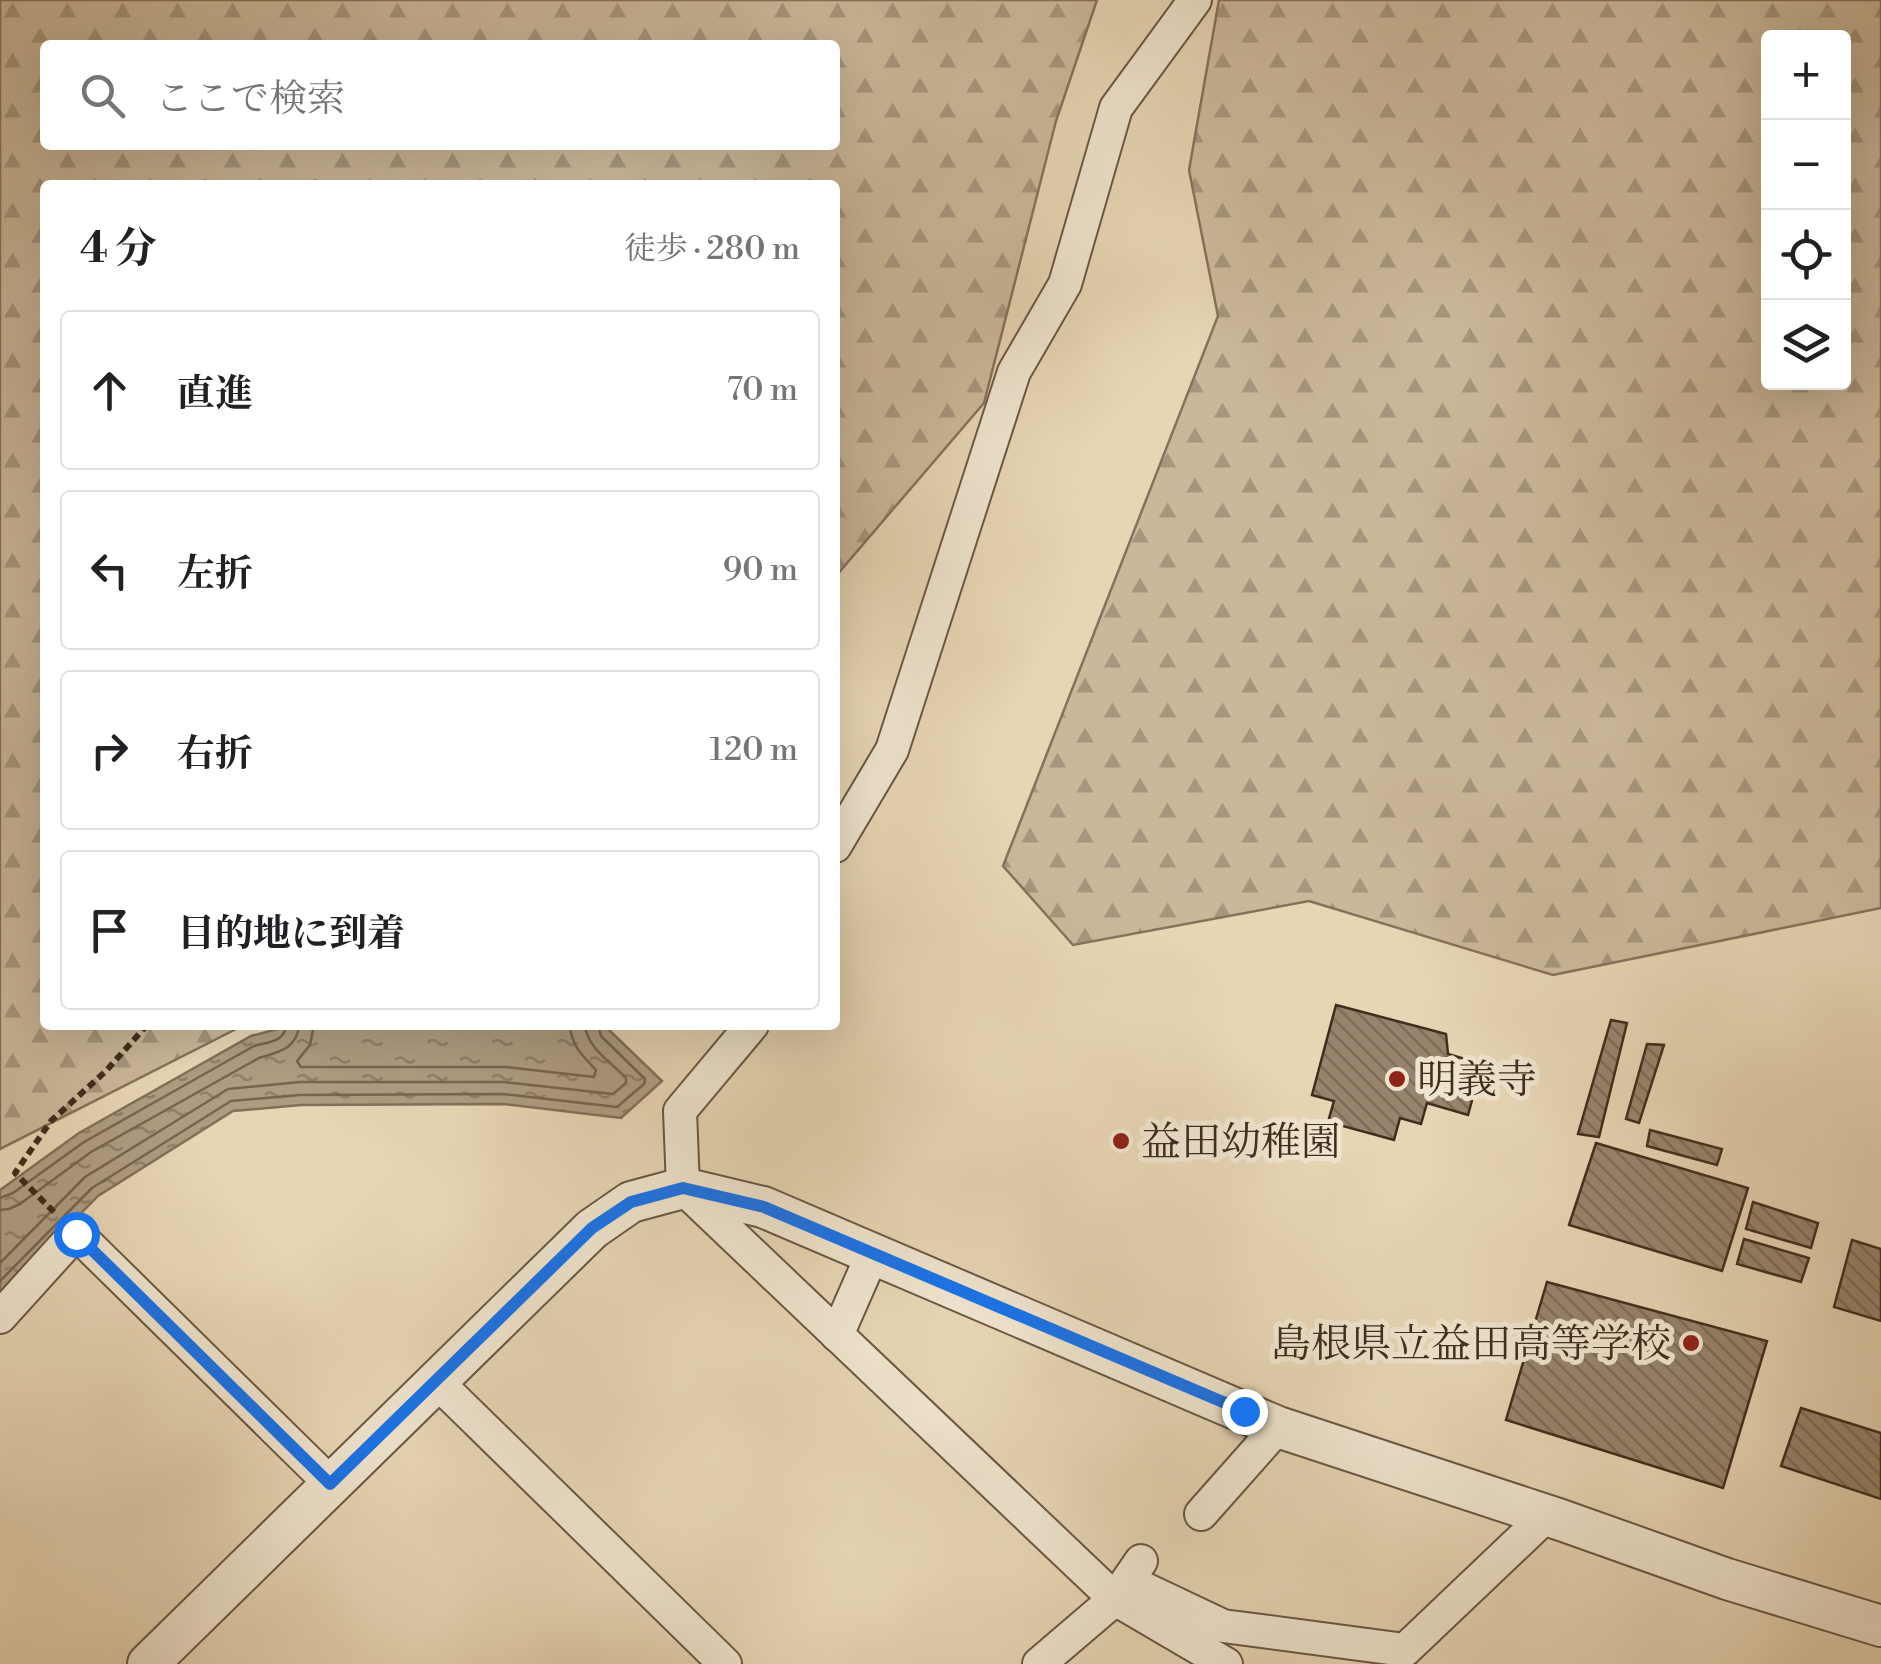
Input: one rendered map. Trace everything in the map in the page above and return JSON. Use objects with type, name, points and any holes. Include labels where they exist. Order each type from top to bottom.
[{"type":"street","points":[[840,838],[892,750],[1014,372],[1065,284],[1116,108],[1195,0]]},
{"type":"street","points":[[748,1030],[680,1112],[683,1188],[837,1336],[1226,1664]]},
{"type":"street","points":[[148,1664],[592,1228],[631,1202],[683,1188],[764,1207],[1278,1427],[1727,1579],[1881,1626]]},
{"type":"street","points":[[0,1317],[76,1234],[330,1484]]},
{"type":"street","points":[[837,1336],[873,1253]]},
{"type":"street","points":[[436,1381],[725,1664]]},
{"type":"street","points":[[1202,1514],[1278,1427]]},
{"type":"street","points":[[1128,1581],[1224,1626],[1405,1650],[1547,1516]]},
{"type":"street","points":[[1039,1664],[1128,1581]]},
{"type":"path","points":[[76,1234],[15,1173],[52,1121],[106,1071],[142,1030]]},
{"type":"green space","points":[[0,0],[1097,0],[1056,121],[984,403],[840,571],[840,180],[40,180],[40,1030],[234,1030],[0,1149]]},
{"type":"green space","points":[[1219,0],[1881,0],[1881,908],[1553,975],[1309,901],[1073,945],[1003,866],[1218,316],[1189,170]]},
{"type":"water","points":[[273,1030],[609,1030],[662,1081],[621,1118],[503,1104],[301,1105],[233,1111],[98,1196],[0,1296],[0,1190],[79,1133],[251,1036]]},
{"type":"building","name":"明義寺","points":[[1336,1005],[1446,1034],[1448,1054],[1482,1064],[1468,1115],[1427,1103],[1421,1124],[1400,1118],[1394,1140],[1328,1122],[1334,1101],[1312,1095]]},
{"type":"building","points":[[1611,1020],[1627,1023],[1599,1137],[1578,1134]]},
{"type":"building","points":[[1647,1044],[1664,1045],[1639,1123],[1626,1119]]},
{"type":"building","points":[[1650,1130],[1722,1149],[1717,1165],[1647,1146]]},
{"type":"building","points":[[1596,1143],[1748,1188],[1722,1271],[1569,1225]]},
{"type":"building","points":[[1753,1202],[1818,1223],[1811,1248],[1746,1229]]},
{"type":"building","points":[[1744,1239],[1809,1258],[1801,1282],[1737,1264]]},
{"type":"building","points":[[1852,1240],[1881,1249],[1881,1321],[1834,1307]]},
{"type":"building","points":[[1547,1282],[1767,1341],[1723,1488],[1506,1420]]},
{"type":"building","points":[[1801,1408],[1881,1433],[1881,1499],[1781,1466]]},
{"type":"place","name":"明義寺","points":[[1397,1079]]},
{"type":"place","name":"益田幼稚園","points":[[1121,1141]]},
{"type":"place","name":"島根県立益田高等学校","points":[[1691,1343]]},
{"type":"route","points":[[76,1234],[330,1484],[592,1228],[631,1202],[683,1188],[764,1207],[1244,1411]]}]
